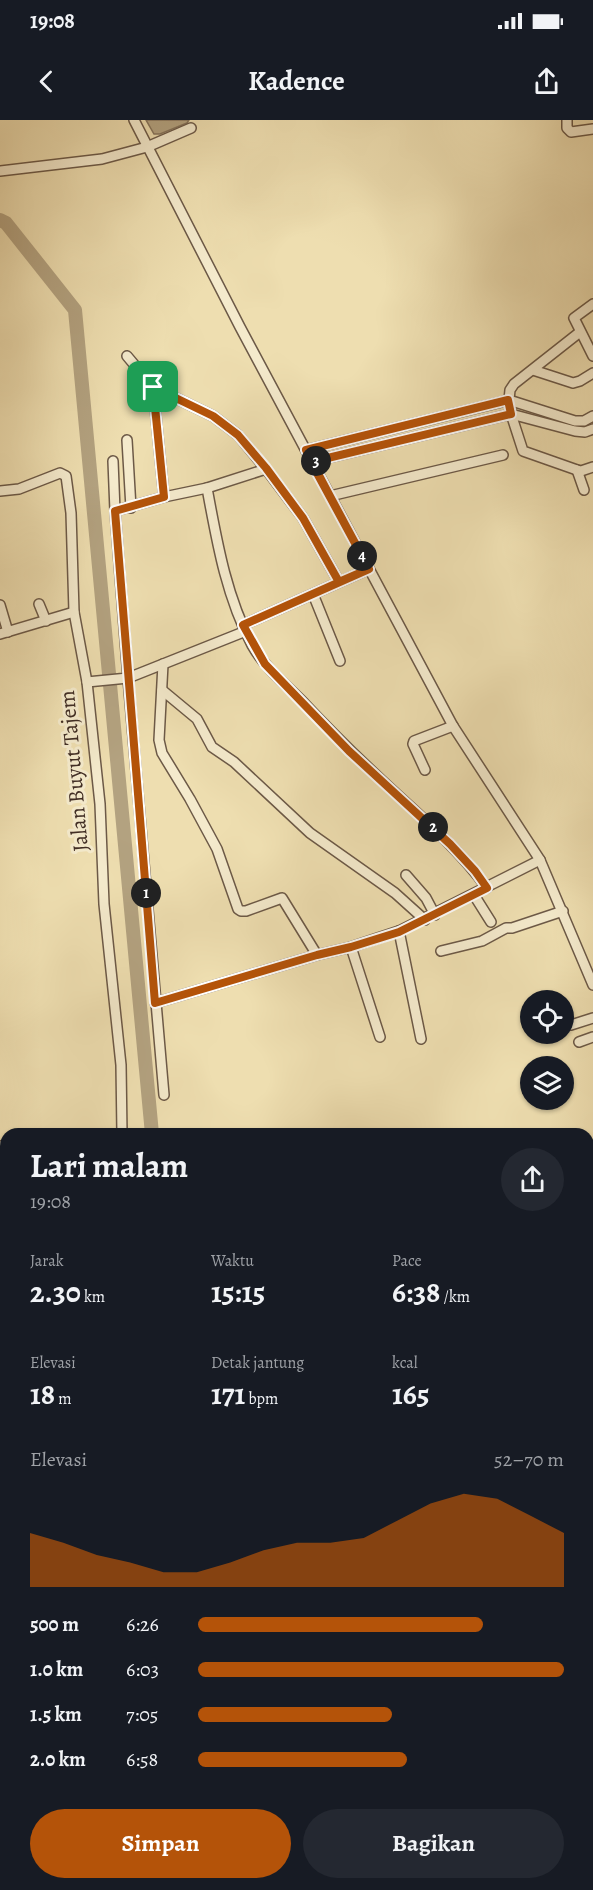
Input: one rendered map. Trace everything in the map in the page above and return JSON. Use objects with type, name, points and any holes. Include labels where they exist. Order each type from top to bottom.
[{"type":"street","points":[[134,120],[311,462],[453,726],[540,860],[593,985]]},
{"type":"street","points":[[567,120],[567,128],[571,132],[593,129]]},
{"type":"street","points":[[0,171],[102,159],[148,149],[191,128]]},
{"type":"street","points":[[593,304],[574,318],[593,356]]},
{"type":"street","points":[[580,332],[514,384],[501,401],[504,415],[523,451],[581,471],[593,467]]},
{"type":"street","points":[[127,356],[153,387],[208,413],[238,435],[303,518],[339,582]]},
{"type":"street","points":[[533,370],[573,383],[593,373]]},
{"type":"street","points":[[153,387],[164,497]]},
{"type":"street","points":[[306,450],[501,401],[575,421],[592,418]]},
{"type":"street","points":[[311,462],[504,415],[575,431],[585,432],[593,429]]},
{"type":"street","points":[[355,438],[358,450]]},
{"type":"street","points":[[127,440],[131,508]]},
{"type":"street","points":[[330,496],[503,455]]},
{"type":"street","points":[[113,461],[127,678],[164,1095]]},
{"type":"street","points":[[115,511],[207,488],[266,468]]},
{"type":"street","points":[[577,470],[584,490]]},
{"type":"street","name":"Jalan Buyut Tajem","points":[[0,491],[19,489],[60,472],[66,476],[71,513],[74,612],[89,682],[100,804],[104,904],[121,1065],[122,1128]]},
{"type":"street","points":[[207,488],[224,571],[244,628],[265,664],[349,751],[450,844],[487,888]]},
{"type":"street","points":[[89,682],[127,678],[244,628],[339,582],[370,571]]},
{"type":"street","points":[[314,594],[340,661]]},
{"type":"street","points":[[39,604],[46,621]]},
{"type":"street","points":[[0,605],[4,633],[74,612]]},
{"type":"street","points":[[162,664],[159,740],[162,753],[217,849],[238,909],[246,911],[282,898],[317,955]]},
{"type":"street","points":[[162,690],[197,719],[207,741],[213,747],[234,762],[310,833],[396,893],[425,920]]},
{"type":"street","points":[[425,770],[413,744],[414,741],[453,726]]},
{"type":"street","points":[[155,1003],[399,932],[540,860]]},
{"type":"street","points":[[406,875],[426,898],[435,915]]},
{"type":"street","points":[[474,895],[491,922]]},
{"type":"street","points":[[441,951],[482,941],[506,928],[563,911]]},
{"type":"street","points":[[399,932],[421,1039]]},
{"type":"street","points":[[351,947],[380,1037]]},
{"type":"street","points":[[574,1024],[593,1018]]},
{"type":"street","points":[[579,1042],[593,1037]]},
{"type":"shaded area","points":[[146,120],[189,120],[187,123],[160,134],[154,134]]},
{"type":"waterway","points":[[0,220],[6,223],[75,310],[151,1128]]},
{"type":"route","points":[[153,387],[164,497],[115,511],[155,1003],[399,932],[487,888],[450,844],[349,751],[265,664],[243,625],[369,569],[311,462],[511,414],[508,400],[306,450],[311,462],[330,496],[369,569],[339,582],[303,518],[238,435],[213,416],[153,387]]}]
